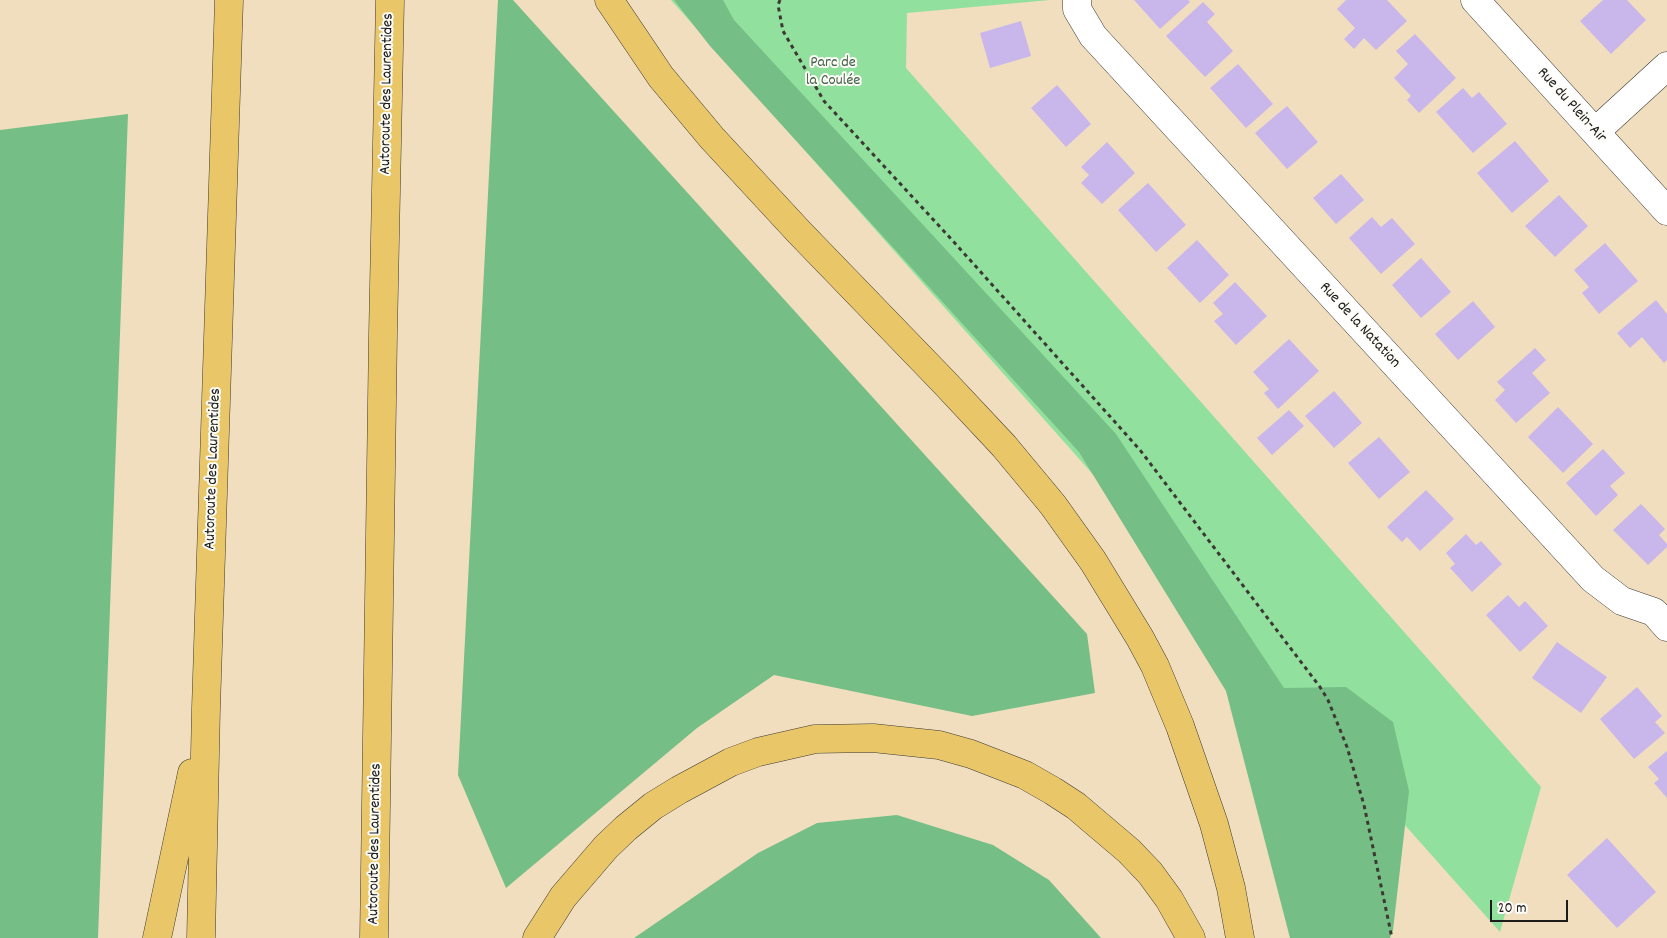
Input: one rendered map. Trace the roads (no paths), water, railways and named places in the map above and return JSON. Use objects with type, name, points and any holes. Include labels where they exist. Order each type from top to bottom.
[{"type":"highway","name":"Autoroute des Laurentides","points":[[201,938],[206,708],[229,0]]},
{"type":"highway","name":"Autoroute des Laurentides","points":[[374,938],[390,0]]},
{"type":"highway","points":[[609,0],[661,77],[712,138],[799,232],[1004,446],[1052,505],[1105,580],[1140,638],[1154,666],[1192,757],[1222,856],[1240,938]]},
{"type":"highway","points":[[157,938],[206,708]]},
{"type":"highway","points":[[537,938],[564,898],[606,847],[633,822],[679,790],[731,762],[758,752],[815,739],[873,738],[939,745],[972,754],[1025,775],[1053,791],[1076,806],[1129,851],[1150,873],[1169,899],[1190,938]]},
{"type":"street","name":"Rue de la Natation","points":[[1077,0],[1077,9],[1093,36],[1592,579],[1622,601],[1663,613]]},
{"type":"street","name":"Rue du Plein-Air","points":[[1475,0],[1667,211]]},
{"type":"street","points":[[1595,132],[1667,66]]},
{"type":"park label","name":"Parc de la Coulée","points":[[833,73]]}]
